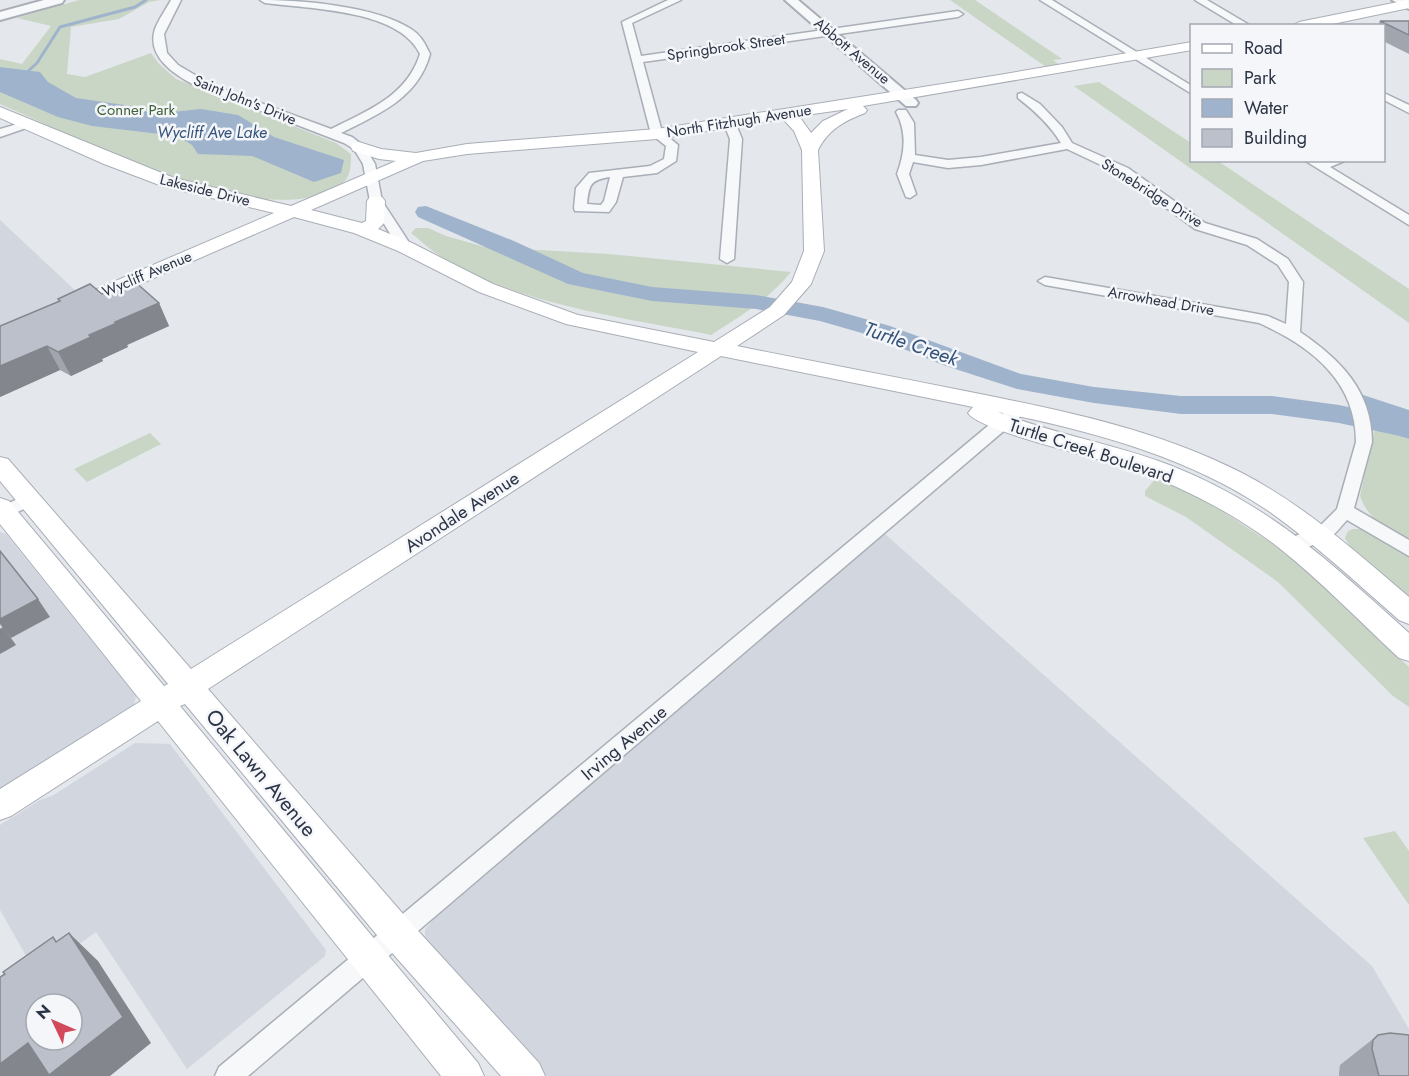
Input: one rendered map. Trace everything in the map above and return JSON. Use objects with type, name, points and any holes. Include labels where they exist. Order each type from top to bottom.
[{"type":"main road","points":[[1309,24],[1406,5]]},
{"type":"main road","points":[[1357,24],[1406,5]]},
{"type":"main road","name":"North Fitzhugh Avenue","points":[[1010,88],[1134,57],[1190,46]]},
{"type":"main road","name":"North Fitzhugh Avenue","points":[[810,150],[815,137],[825,127],[857,111],[1190,58]]},
{"type":"main road","name":"North Fitzhugh Avenue","points":[[293,211],[419,157],[466,149],[657,134],[787,113],[906,103]]},
{"type":"main road","name":"Lakeside Drive","points":[[0,112],[110,160],[168,182],[202,192],[336,221],[410,250]]},
{"type":"main road","name":"Avondale Avenue","points":[[0,806],[777,311],[795,292],[807,273],[812,261],[815,242],[810,150],[802,130],[787,113]]},
{"type":"main road","points":[[358,147],[379,154],[419,157]]},
{"type":"main road","points":[[364,231],[375,223],[376,201]]},
{"type":"main road","name":"Wycliff Avenue","points":[[48,317],[293,211]]},
{"type":"main road","name":"Turtle Creek Boulevard","points":[[410,250],[486,288],[573,320],[725,344],[937,394],[1011,416],[1036,435],[1200,463],[1259,493],[1318,534],[1409,613]]},
{"type":"main road","name":"Turtle Creek Boulevard","points":[[1150,455],[1252,517],[1292,545],[1409,650]]},
{"type":"main road","name":"Oak Lawn Avenue","points":[[0,465],[398,934],[526,1076]]},
{"type":"main road","name":"Oak Lawn Avenue","points":[[2,511],[465,1076]]},
{"type":"main road","points":[[22,533],[46,520]]},
{"type":"street","points":[[0,16],[58,0]]},
{"type":"street","name":"Saint John's Drive","points":[[176,0],[159,34],[161,50],[172,66],[208,87],[331,134],[358,147]]},
{"type":"street","points":[[265,0],[362,15],[388,22],[410,33],[419,41],[425,54],[419,74],[405,92],[331,134]]},
{"type":"street","points":[[622,172],[653,170],[670,161],[672,145],[657,134],[627,22],[676,0]]},
{"type":"street","name":"Abbott Avenue","points":[[791,0],[906,103]]},
{"type":"street","points":[[1045,0],[1134,57],[1190,89]]},
{"type":"street","points":[[1200,0],[1242,24]]},
{"type":"street","name":"Springbrook Street","points":[[637,60],[958,14]]},
{"type":"street","name":"Stonebridge Drive","points":[[1010,88],[1043,113],[1068,145],[1124,171],[1200,226],[1242,238],[1273,254],[1283,262],[1296,282],[1293,333]]},
{"type":"street","points":[[1385,97],[1409,110]]},
{"type":"street","points":[[906,103],[910,134],[909,158],[903,174],[910,194]]},
{"type":"street","points":[[727,259],[736,139],[729,122]]},
{"type":"street","points":[[0,133],[28,124]]},
{"type":"street","points":[[909,158],[948,164],[981,161],[1068,145]]},
{"type":"street","points":[[358,147],[369,164],[376,201],[410,250]]},
{"type":"street","points":[[1315,163],[1409,221]]},
{"type":"street","name":"Arrowhead Drive","points":[[1044,281],[1269,322]]},
{"type":"street","points":[[1269,322],[1295,310]]},
{"type":"street","points":[[1269,322],[1293,333],[1318,351],[1344,376],[1353,394],[1364,432],[1363,453],[1345,511],[1327,530],[1292,545]]},
{"type":"street","name":"Irving Avenue","points":[[228,1076],[1011,416]]},
{"type":"street","points":[[2,511],[29,500]]},
{"type":"street","points":[[1345,511],[1409,549]]},
{"type":"shaded area","points":[[0,220],[79,294],[0,328]]},
{"type":"shaded area","points":[[0,532],[6,534],[136,696],[134,705],[0,792]]},
{"type":"shaded area","points":[[885,534],[1372,966],[1409,1029],[1409,1076],[547,1076],[425,943],[425,930],[435,917]]},
{"type":"shaded area","points":[[135,743],[170,744],[326,950],[325,956],[187,1069],[96,932],[37,975],[0,910],[0,825],[40,800],[52,796]]},
{"type":"green space","name":"Conner Park","points":[[79,0],[161,0],[149,2],[119,19],[71,27],[67,74],[85,77],[151,53],[159,64],[176,79],[336,143],[351,154],[350,170],[346,180],[323,193],[291,200],[251,197],[207,187],[115,155],[0,104],[0,59],[22,64],[51,26],[17,18]]},
{"type":"green space","points":[[950,0],[975,0],[1062,59],[1053,60],[1061,66],[1049,69]]},
{"type":"green space","points":[[1099,82],[1190,142],[1190,162],[1219,162],[1409,289],[1409,323],[1074,86]]},
{"type":"green space","points":[[416,228],[428,228],[446,236],[485,247],[609,254],[791,272],[763,299],[711,335],[571,307],[501,286],[469,272],[436,253],[411,233]]},
{"type":"green space","points":[[1375,429],[1409,439],[1409,543],[1374,518],[1368,512],[1360,496]]},
{"type":"green space","points":[[150,433],[161,444],[87,482],[74,469]]},
{"type":"green space","points":[[1156,478],[1208,502],[1295,560],[1409,667],[1409,707],[1393,696],[1278,582],[1186,517],[1145,496],[1145,491]]},
{"type":"green space","points":[[1365,529],[1409,553],[1409,602],[1350,547],[1345,538],[1348,531]]},
{"type":"green space","points":[[1395,831],[1409,851],[1409,905],[1363,838]]},
{"type":"water","name":"Wycliff Ave Lake","points":[[0,67],[40,72],[48,82],[76,98],[131,106],[153,114],[201,109],[238,115],[274,137],[344,160],[341,173],[314,182],[252,156],[198,154],[192,145],[177,136],[92,126],[58,117],[0,92]]},
{"type":"water","points":[[1357,393],[1409,410],[1409,439],[1371,427]]},
{"type":"building","points":[[1380,21],[1409,21],[1409,35]]},
{"type":"building","points":[[134,281],[159,303],[115,322],[117,323],[58,352],[47,346],[0,366],[0,326],[60,301],[58,299],[90,284],[102,294]]},
{"type":"building","points":[[0,551],[38,599],[0,619]]},
{"type":"building","points":[[69,933],[123,1017],[84,1048],[84,992],[24,992],[24,1046],[0,1064],[0,977],[5,974],[3,972],[53,937],[56,942]]},
{"type":"building","points":[[1390,1033],[1409,1035],[1409,1076],[1379,1076],[1372,1049],[1373,1040],[1378,1035]]},
{"type":"building","points":[[34,1052],[78,1052],[49,1075]]},
{"type":"waterway","points":[[26,73],[37,63],[60,27],[135,7],[146,0]]},
{"type":"waterway","name":"Turtle Creek","points":[[426,212],[576,279],[652,294],[756,302],[823,314],[881,331],[1017,381],[1094,395],[1181,405],[1272,405],[1339,414],[1409,429]]}]
